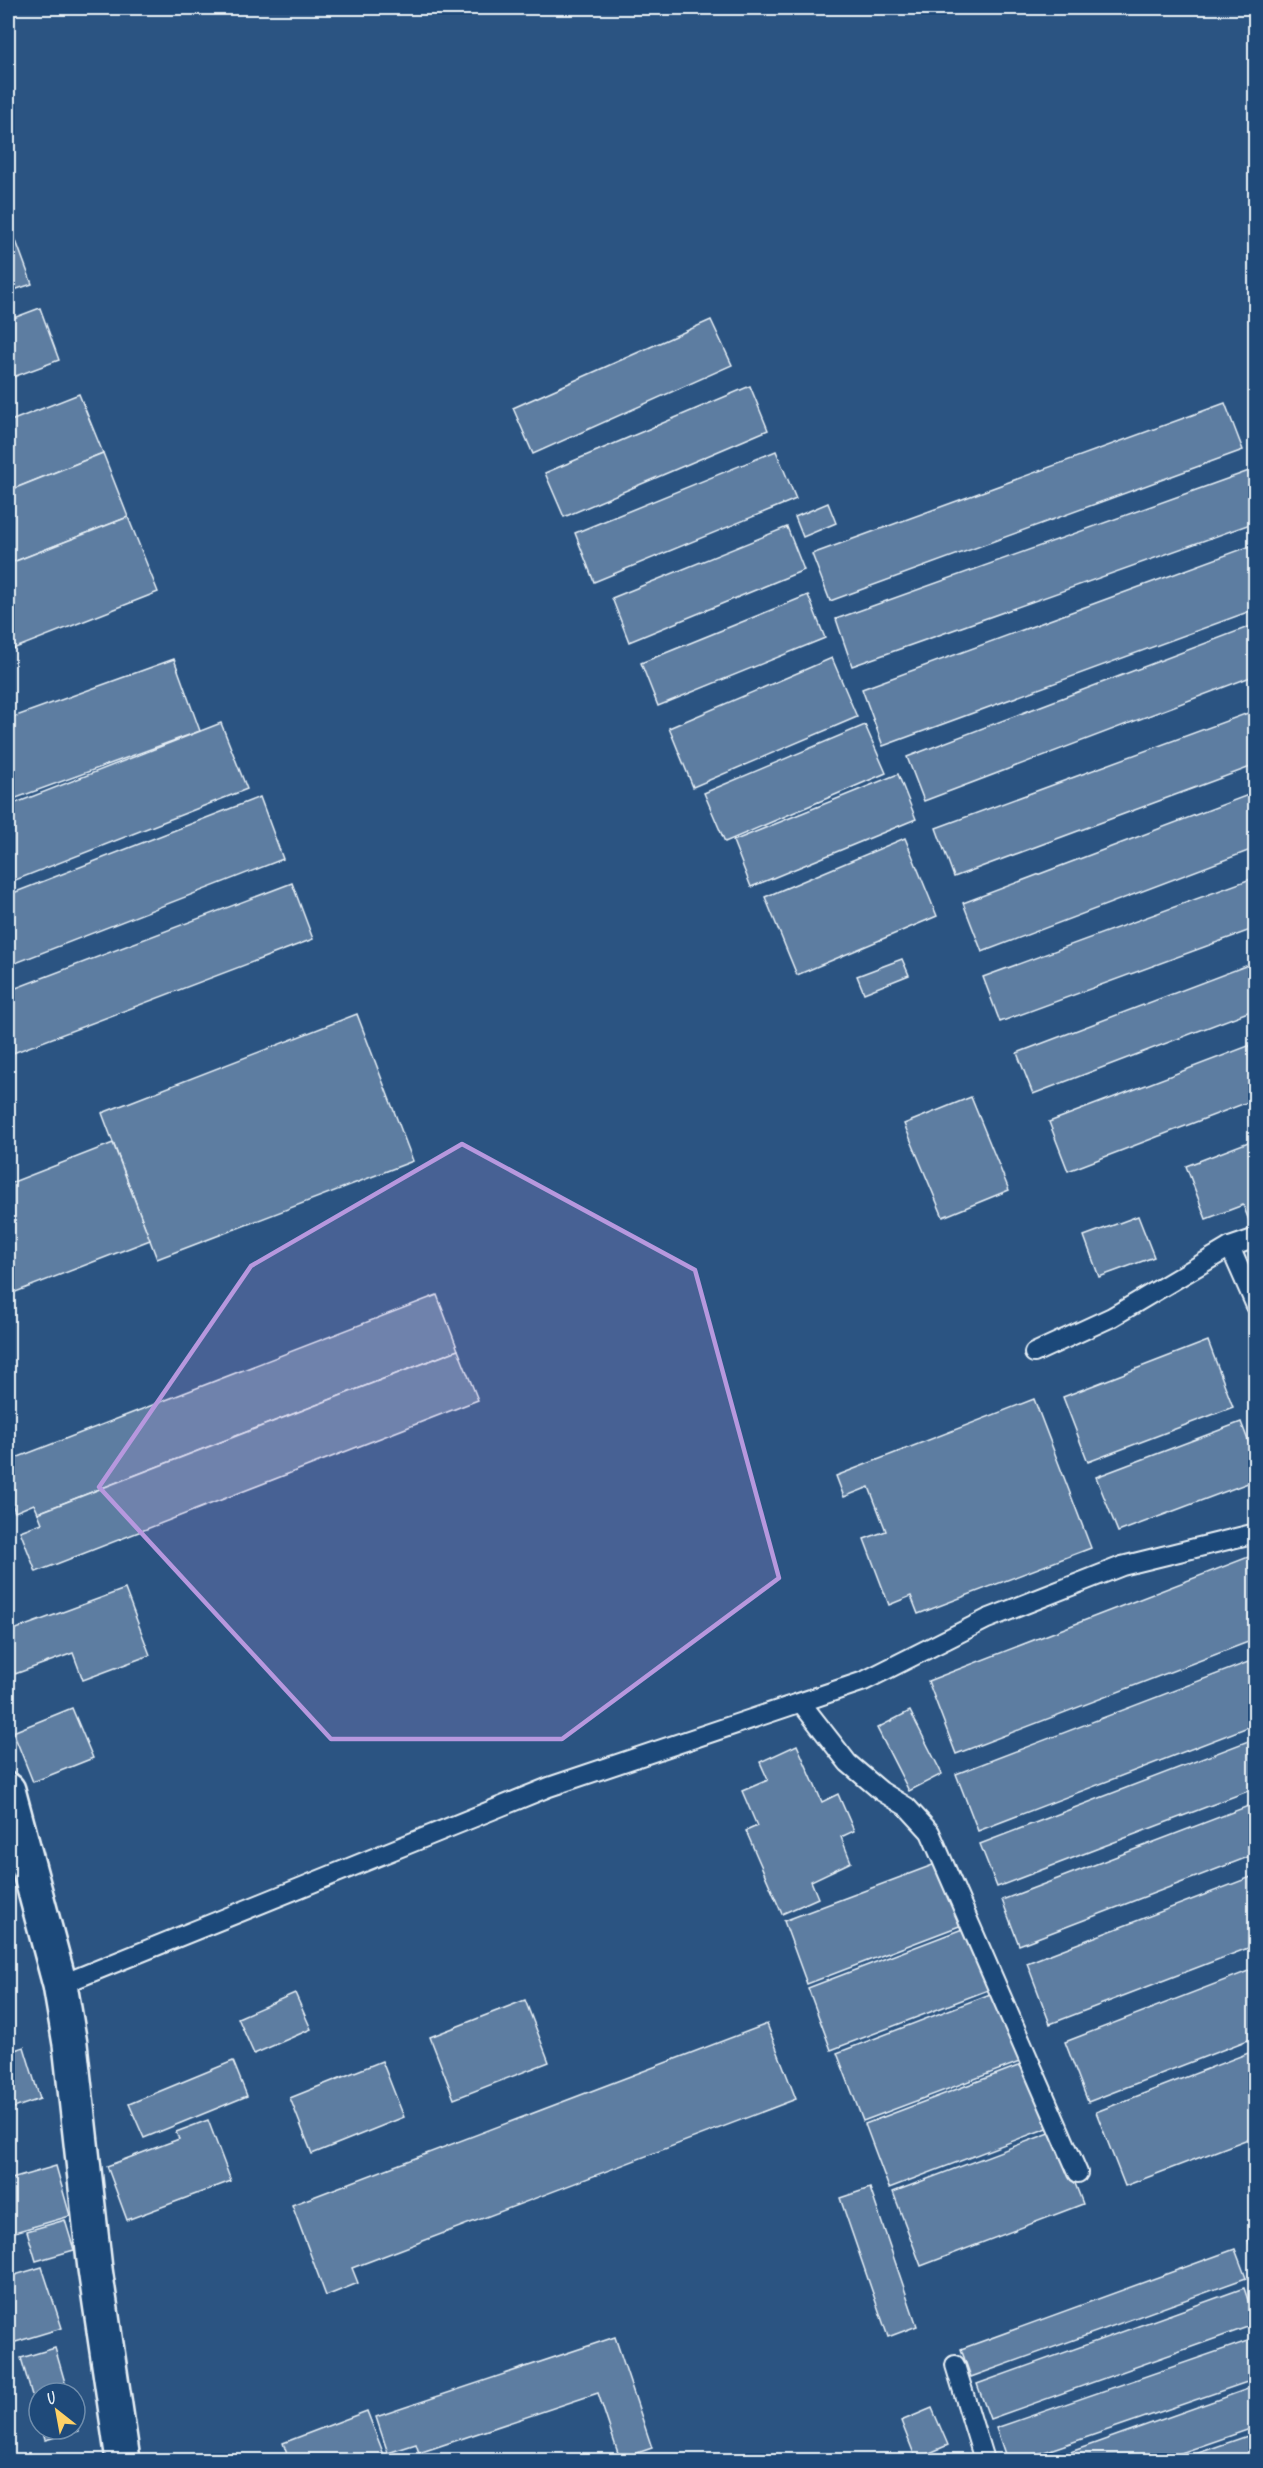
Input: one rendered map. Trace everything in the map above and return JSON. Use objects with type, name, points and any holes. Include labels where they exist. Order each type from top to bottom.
[{"type":"street","points":[[8,1790],[60,1985],[70,2044],[95,2269],[123,2460]]},
{"type":"lane","points":[[1034,1353],[1112,1317],[1230,1247],[1256,1238]]},
{"type":"lane","points":[[1230,1247],[1256,1306]]},
{"type":"lane","points":[[60,1985],[549,1787],[802,1704],[864,1681],[987,1619],[1122,1566],[1256,1533]]},
{"type":"lane","points":[[802,1704],[848,1763],[881,1791],[907,1807],[930,1832],[1078,2173]]},
{"type":"lane","points":[[955,2365],[984,2460]]},
{"type":"highlighted area","points":[[462,1144],[695,1270],[779,1578],[562,1739],[331,1739],[99,1487],[251,1266]]},
{"type":"building","points":[[12,230],[32,284],[8,292],[8,231]]},
{"type":"building","points":[[40,308],[59,360],[8,379],[8,320]]},
{"type":"building","points":[[711,320],[732,365],[533,454],[513,408]]},
{"type":"building","points":[[750,386],[768,430],[564,517],[545,473]]},
{"type":"building","points":[[79,394],[103,453],[8,491],[8,422]]},
{"type":"building","points":[[1225,403],[1243,450],[830,601],[812,554]]},
{"type":"building","points":[[776,451],[796,499],[594,582],[575,533]]},
{"type":"building","points":[[103,453],[128,517],[8,564],[8,491]]},
{"type":"building","points":[[1249,471],[1256,489],[1256,522],[852,666],[836,619]]},
{"type":"building","points":[[828,503],[836,523],[803,537],[795,517]]},
{"type":"building","points":[[128,517],[158,592],[8,651],[8,564]]},
{"type":"building","points":[[787,527],[804,570],[629,642],[612,598]]},
{"type":"building","points":[[1256,544],[1256,609],[883,746],[862,689]]},
{"type":"building","points":[[808,595],[825,638],[658,706],[641,663]]},
{"type":"building","points":[[1256,624],[1256,675],[924,801],[907,757]]},
{"type":"building","points":[[832,658],[857,717],[693,787],[669,728]]},
{"type":"building","points":[[174,659],[200,731],[8,801],[8,719]]},
{"type":"building","points":[[1256,710],[1256,765],[954,877],[936,828]]},
{"type":"building","points":[[221,723],[247,789],[8,883],[8,806]]},
{"type":"building","points":[[865,725],[886,773],[725,842],[704,793]]},
{"type":"building","points":[[898,774],[916,819],[751,887],[733,841]]},
{"type":"building","points":[[1256,792],[1256,848],[982,952],[963,903]]},
{"type":"building","points":[[260,797],[283,859],[8,966],[8,895]]},
{"type":"building","points":[[905,838],[937,916],[797,975],[765,897]]},
{"type":"building","points":[[1256,877],[1256,928],[1000,1022],[983,977]]},
{"type":"building","points":[[292,883],[313,939],[8,1055],[8,991]]},
{"type":"building","points":[[902,959],[909,975],[864,993],[857,976]]},
{"type":"building","points":[[1256,962],[1256,1009],[1033,1094],[1017,1053]]},
{"type":"building","points":[[357,1014],[413,1161],[157,1259],[102,1113]]},
{"type":"building","points":[[1256,1043],[1256,1099],[1068,1171],[1049,1122]]},
{"type":"building","points":[[971,1097],[1009,1190],[943,1217],[904,1124]]},
{"type":"building","points":[[1256,1139],[1256,1226],[1252,1228],[1243,1205],[1206,1219],[1186,1166]]},
{"type":"building","points":[[113,1143],[150,1240],[8,1295],[8,1184]]},
{"type":"building","points":[[1138,1216],[1154,1257],[1099,1277],[1084,1236]]},
{"type":"building","points":[[437,1295],[458,1350],[38,1513],[34,1504],[15,1512],[8,1493],[8,1461]]},
{"type":"building","points":[[1208,1341],[1233,1407],[1088,1462],[1063,1397]]},
{"type":"building","points":[[458,1350],[478,1400],[36,1572],[20,1531],[42,1523],[38,1513]]},
{"type":"building","points":[[1034,1399],[1091,1548],[918,1614],[911,1596],[889,1605],[864,1539],[886,1531],[869,1487],[844,1497],[836,1476]]},
{"type":"building","points":[[1241,1422],[1256,1461],[1256,1480],[1118,1532],[1096,1477]]},
{"type":"building","points":[[1256,1554],[1256,1639],[956,1754],[928,1681]]},
{"type":"building","points":[[125,1589],[150,1655],[83,1680],[73,1653],[15,1674],[8,1654],[8,1632]]},
{"type":"building","points":[[1256,1659],[1256,1724],[978,1831],[956,1774]]},
{"type":"building","points":[[72,1708],[93,1758],[33,1782],[13,1732]]},
{"type":"building","points":[[910,1711],[942,1774],[909,1791],[877,1728]]},
{"type":"building","points":[[1256,1738],[1256,1788],[997,1887],[980,1844]]},
{"type":"building","points":[[797,1745],[822,1802],[838,1794],[854,1831],[841,1837],[851,1862],[811,1881],[818,1898],[782,1914],[746,1831],[757,1826],[742,1791],[768,1780],[760,1762]]},
{"type":"building","points":[[1256,1803],[1256,1854],[1019,1945],[1002,1900]]},
{"type":"building","points":[[938,1863],[962,1925],[807,1984],[784,1921]]},
{"type":"building","points":[[1256,1875],[1256,1945],[1050,2024],[1027,1963]]},
{"type":"building","points":[[965,1928],[988,1990],[831,2050],[808,1988]]},
{"type":"building","points":[[1256,1968],[1256,2037],[1088,2102],[1065,2042]]},
{"type":"building","points":[[998,1991],[1025,2060],[863,2121],[837,2053]]},
{"type":"building","points":[[295,1993],[311,2029],[254,2054],[238,2018]]},
{"type":"building","points":[[525,2000],[549,2062],[454,2099],[430,2037]]},
{"type":"building","points":[[767,2024],[796,2099],[352,2268],[358,2283],[326,2296],[292,2205]]},
{"type":"building","points":[[24,2047],[40,2099],[8,2110],[8,2052]]},
{"type":"building","points":[[1256,2050],[1256,2136],[1125,2186],[1096,2112]]},
{"type":"building","points":[[233,2061],[247,2096],[144,2138],[129,2104]]},
{"type":"building","points":[[382,2061],[404,2117],[312,2154],[290,2098]]},
{"type":"building","points":[[1026,2063],[1050,2127],[889,2188],[865,2124]]},
{"type":"building","points":[[208,2120],[231,2181],[127,2220],[107,2166],[179,2139],[176,2132]]},
{"type":"building","points":[[1055,2131],[1083,2204],[921,2266],[893,2192]]},
{"type":"building","points":[[56,2166],[70,2216],[8,2234],[8,2180]]},
{"type":"building","points":[[870,2188],[917,2326],[888,2337],[840,2198]]},
{"type":"building","points":[[65,2220],[74,2250],[36,2261],[27,2231]]},
{"type":"building","points":[[1256,2237],[1256,2260],[1248,2240]]},
{"type":"building","points":[[1235,2249],[1246,2278],[971,2377],[961,2349]]},
{"type":"building","points":[[42,2267],[62,2328],[9,2344],[8,2277]]},
{"type":"building","points":[[1244,2288],[1256,2324],[990,2419],[977,2384]]},
{"type":"building","points":[[615,2337],[652,2448],[620,2459],[598,2393],[419,2453],[416,2444],[388,2453],[376,2417]]},
{"type":"building","points":[[1256,2338],[1256,2379],[1021,2460],[1007,2460],[996,2428]]},
{"type":"building","points":[[55,2348],[65,2381],[28,2381],[21,2358]]},
{"type":"building","points":[[1256,2386],[1256,2427],[1161,2460],[1048,2460]]},
{"type":"building","points":[[932,2408],[948,2445],[916,2459],[901,2421]]},
{"type":"building","points":[[367,2411],[386,2460],[289,2460],[283,2443]]},
{"type":"building","points":[[1256,2433],[1256,2460],[1178,2460]]}]
